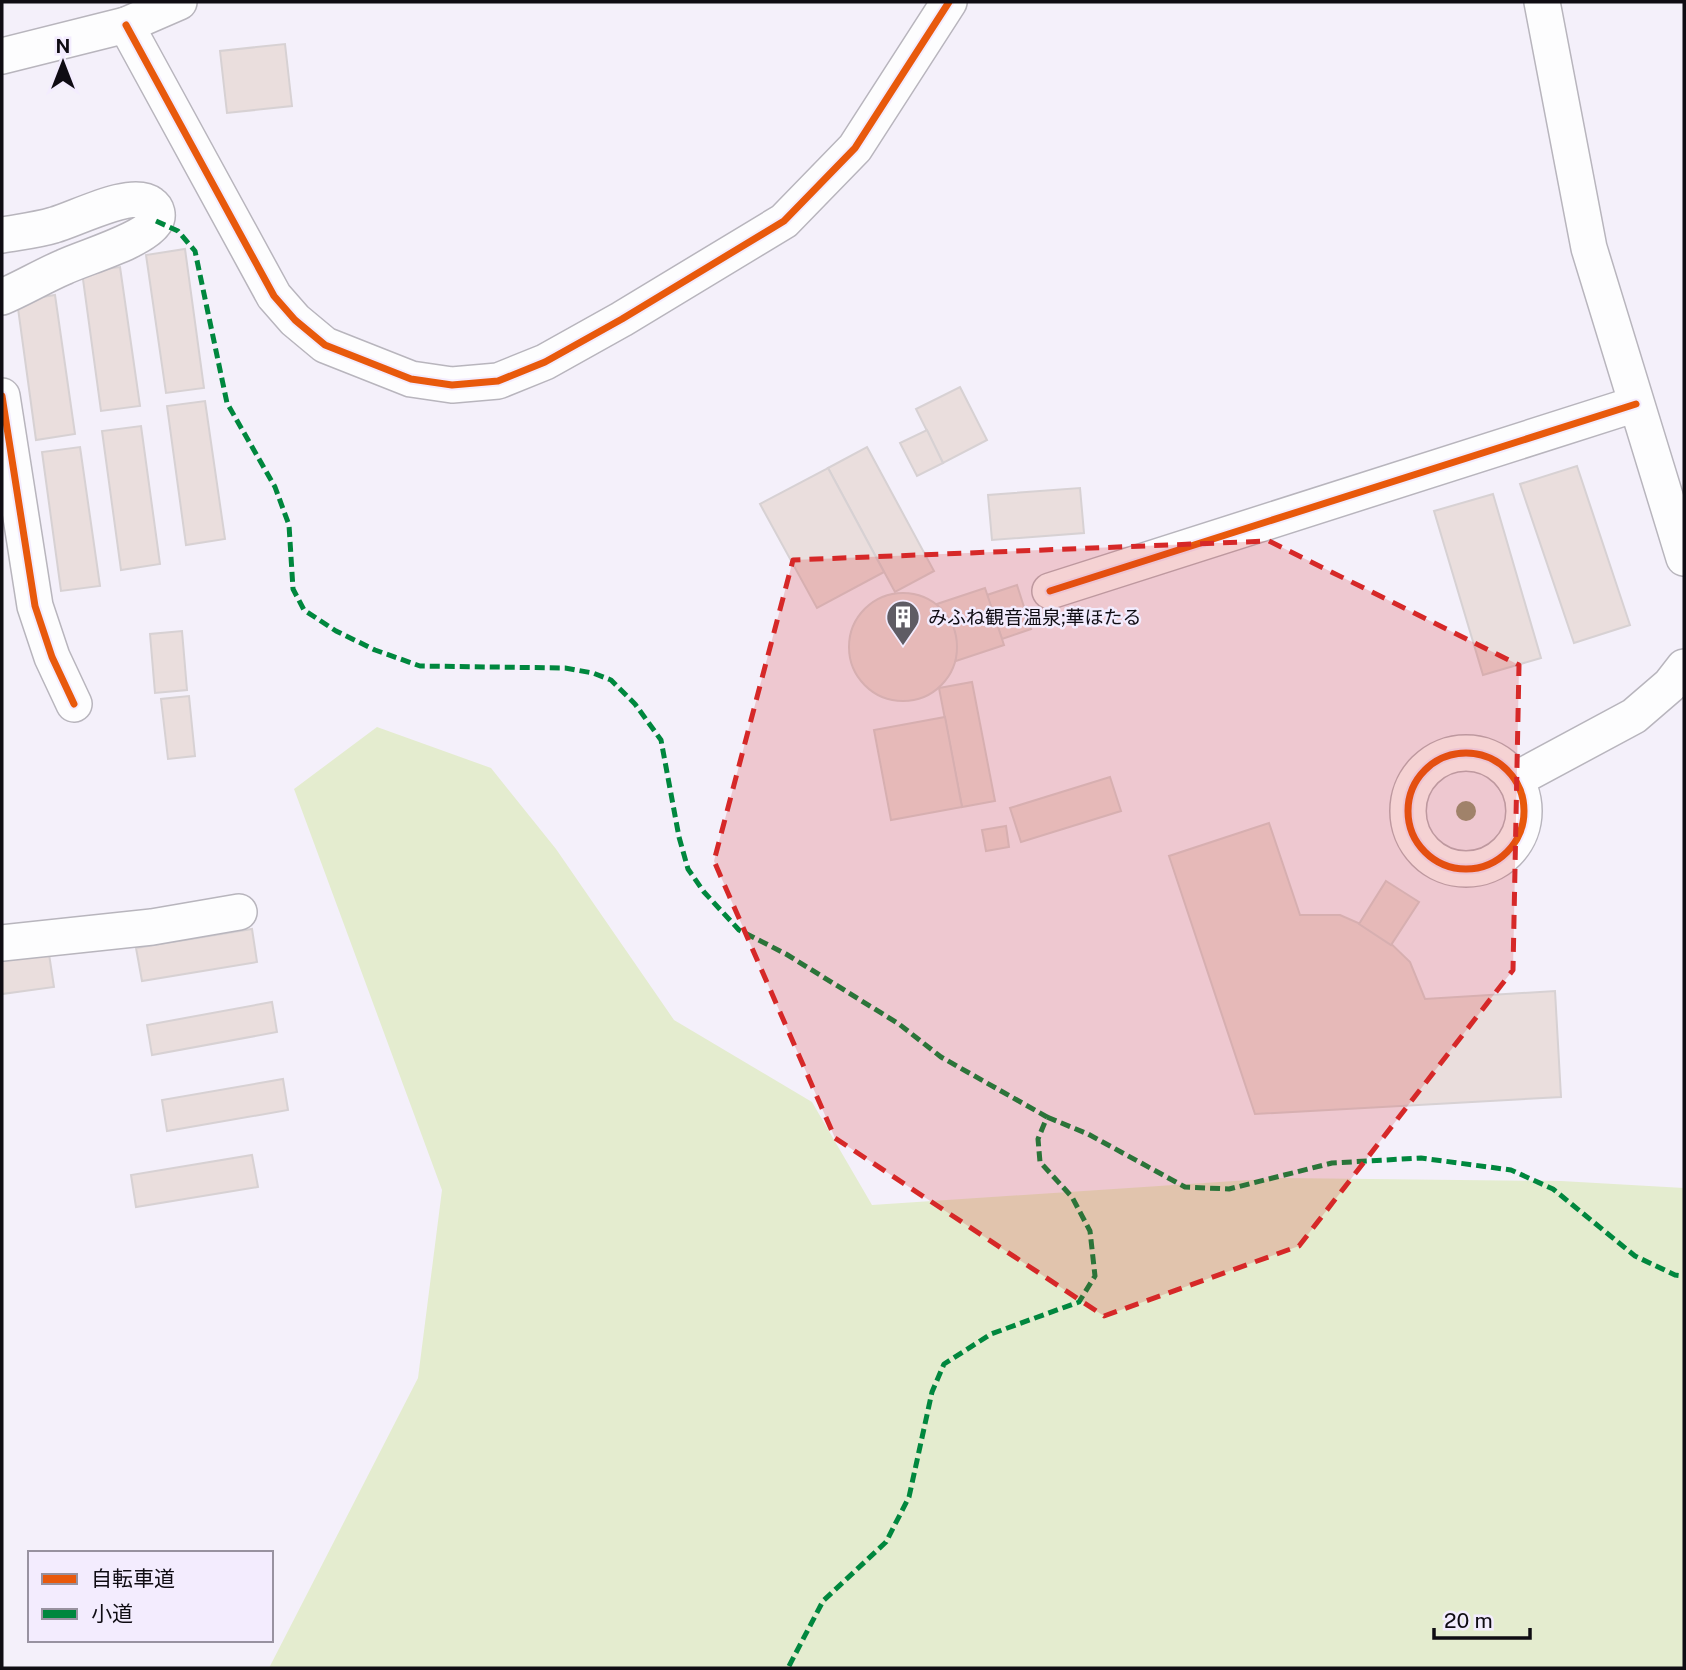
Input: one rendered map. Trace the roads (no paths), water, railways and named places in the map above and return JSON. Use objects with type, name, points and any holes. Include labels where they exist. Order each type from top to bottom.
[{"type":"street","points":[[2,56],[126,25],[179,2]]},
{"type":"street","points":[[126,25],[274,296],[295,320],[325,345],[361,361],[411,379],[452,385],[498,381],[545,362],[784,221],[855,148],[948,2]]},
{"type":"street","points":[[1542,2],[1589,248],[1684,558]]},
{"type":"street","points":[[2,234],[53,226],[129,200],[146,201],[153,205],[157,212],[156,221],[150,228],[116,248],[69,265],[2,297]]},
{"type":"street","points":[[2,396],[35,606],[52,657],[74,704]]},
{"type":"street","points":[[1050,591],[1636,404]]},
{"type":"street","points":[[1516,780],[1634,716],[1670,685],[1684,667]]},
{"type":"street","points":[[2,943],[152,927],[239,912]]},
{"type":"place","name":"みふね観音温泉;華ほたる","points":[[903,647]]}]
